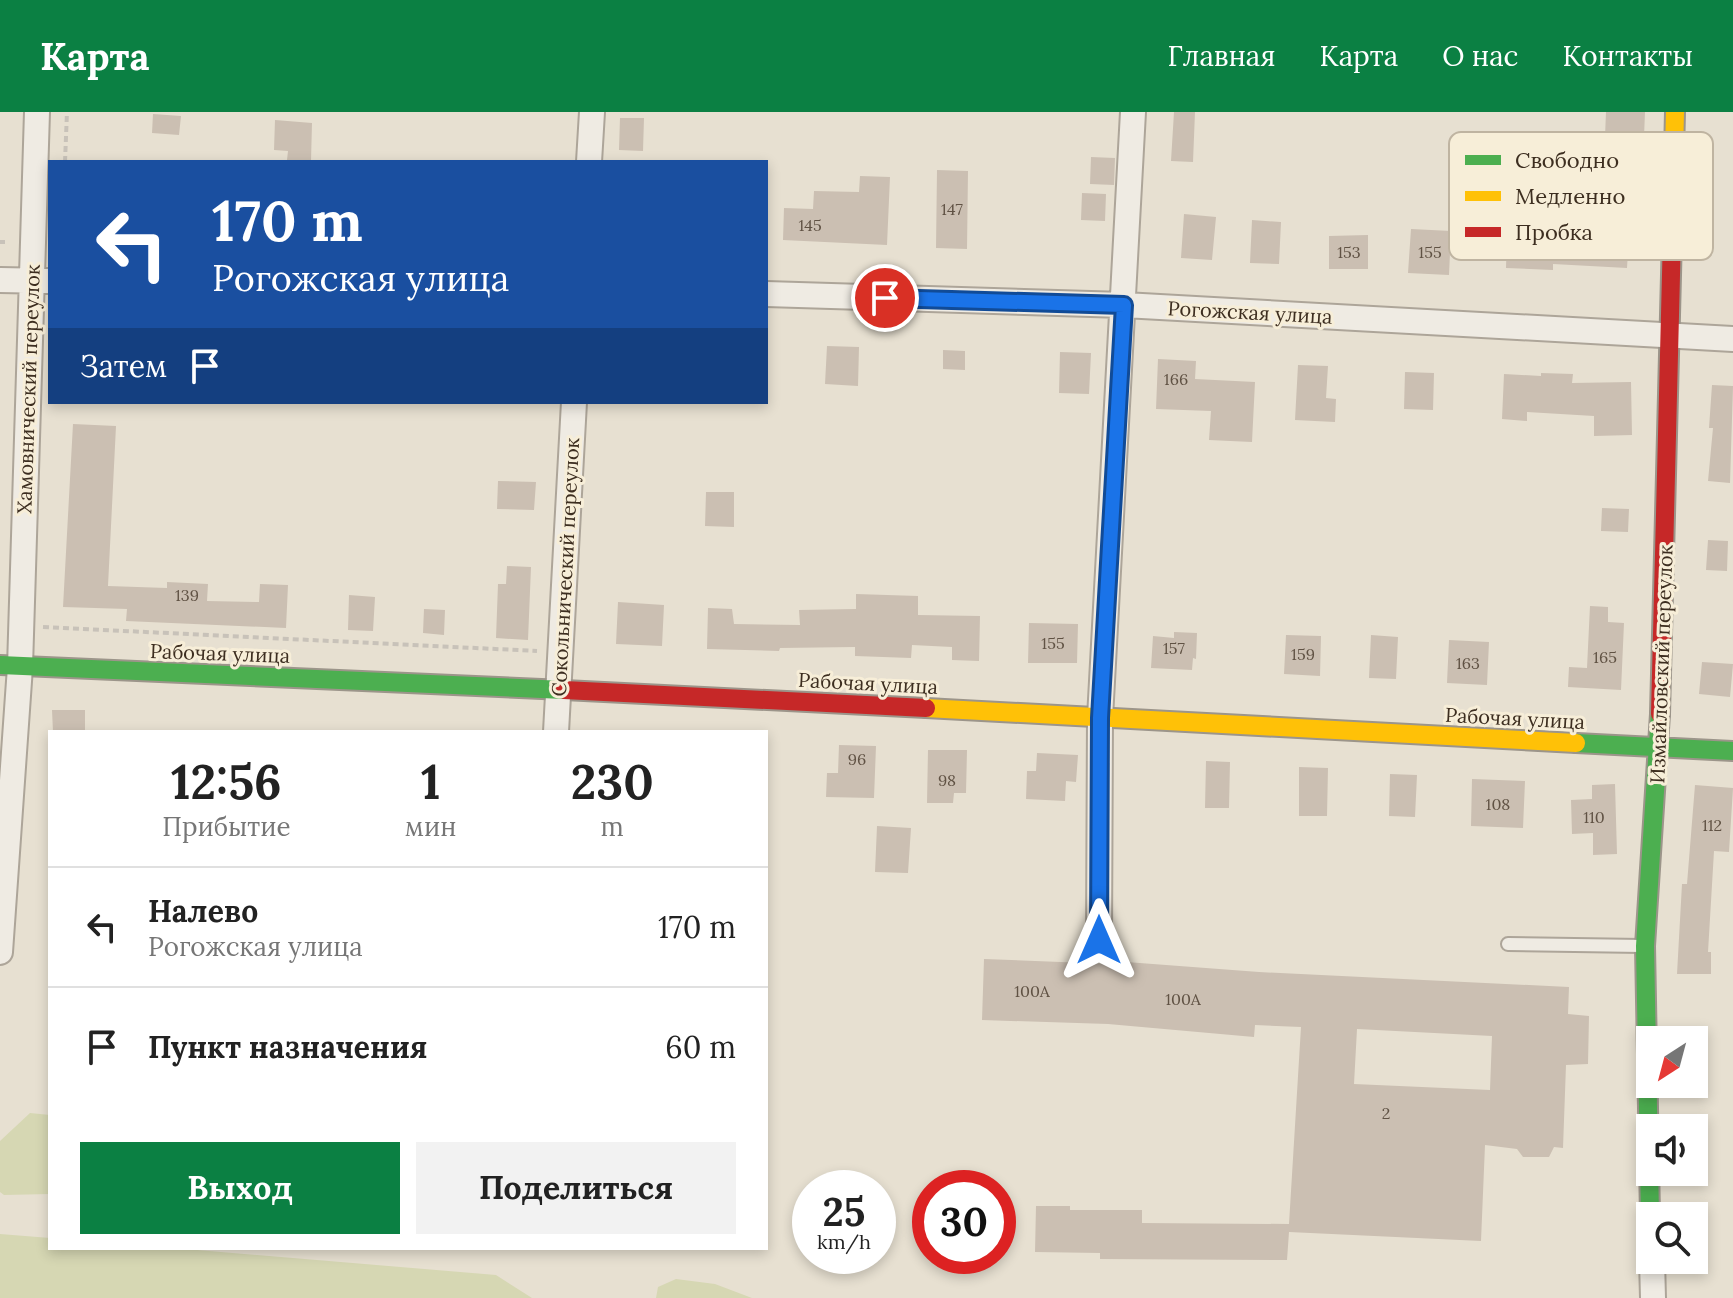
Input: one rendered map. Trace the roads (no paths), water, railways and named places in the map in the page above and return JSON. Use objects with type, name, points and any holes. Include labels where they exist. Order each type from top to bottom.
[{"type":"main road","name":"Измайловский переулок","points":[[1675,112],[1675,132]]},
{"type":"main road","name":"Измайловский переулок","points":[[1650,1202],[1645,946],[1659,748],[1672,260]]},
{"type":"main road","name":"Рабочая улица","points":[[10,666],[558,689],[1733,751]]},
{"type":"street","name":"Хамовнический переулок","points":[[0,952],[10,666],[21,626],[40,281],[37,112]]},
{"type":"street","points":[[589,160],[592,112]]},
{"type":"street","points":[[1099,940],[1100,718],[1133,112]]},
{"type":"street","points":[[0,280],[40,281]]},
{"type":"street","name":"Рогожская улица","points":[[768,294],[1124,305],[1733,339]]},
{"type":"street","name":"Сокольнический переулок","points":[[556,730],[574,404]]},
{"type":"street","points":[[1652,1274],[1653,1298]]},
{"type":"lane","points":[[1508,944],[1645,946]]}]
